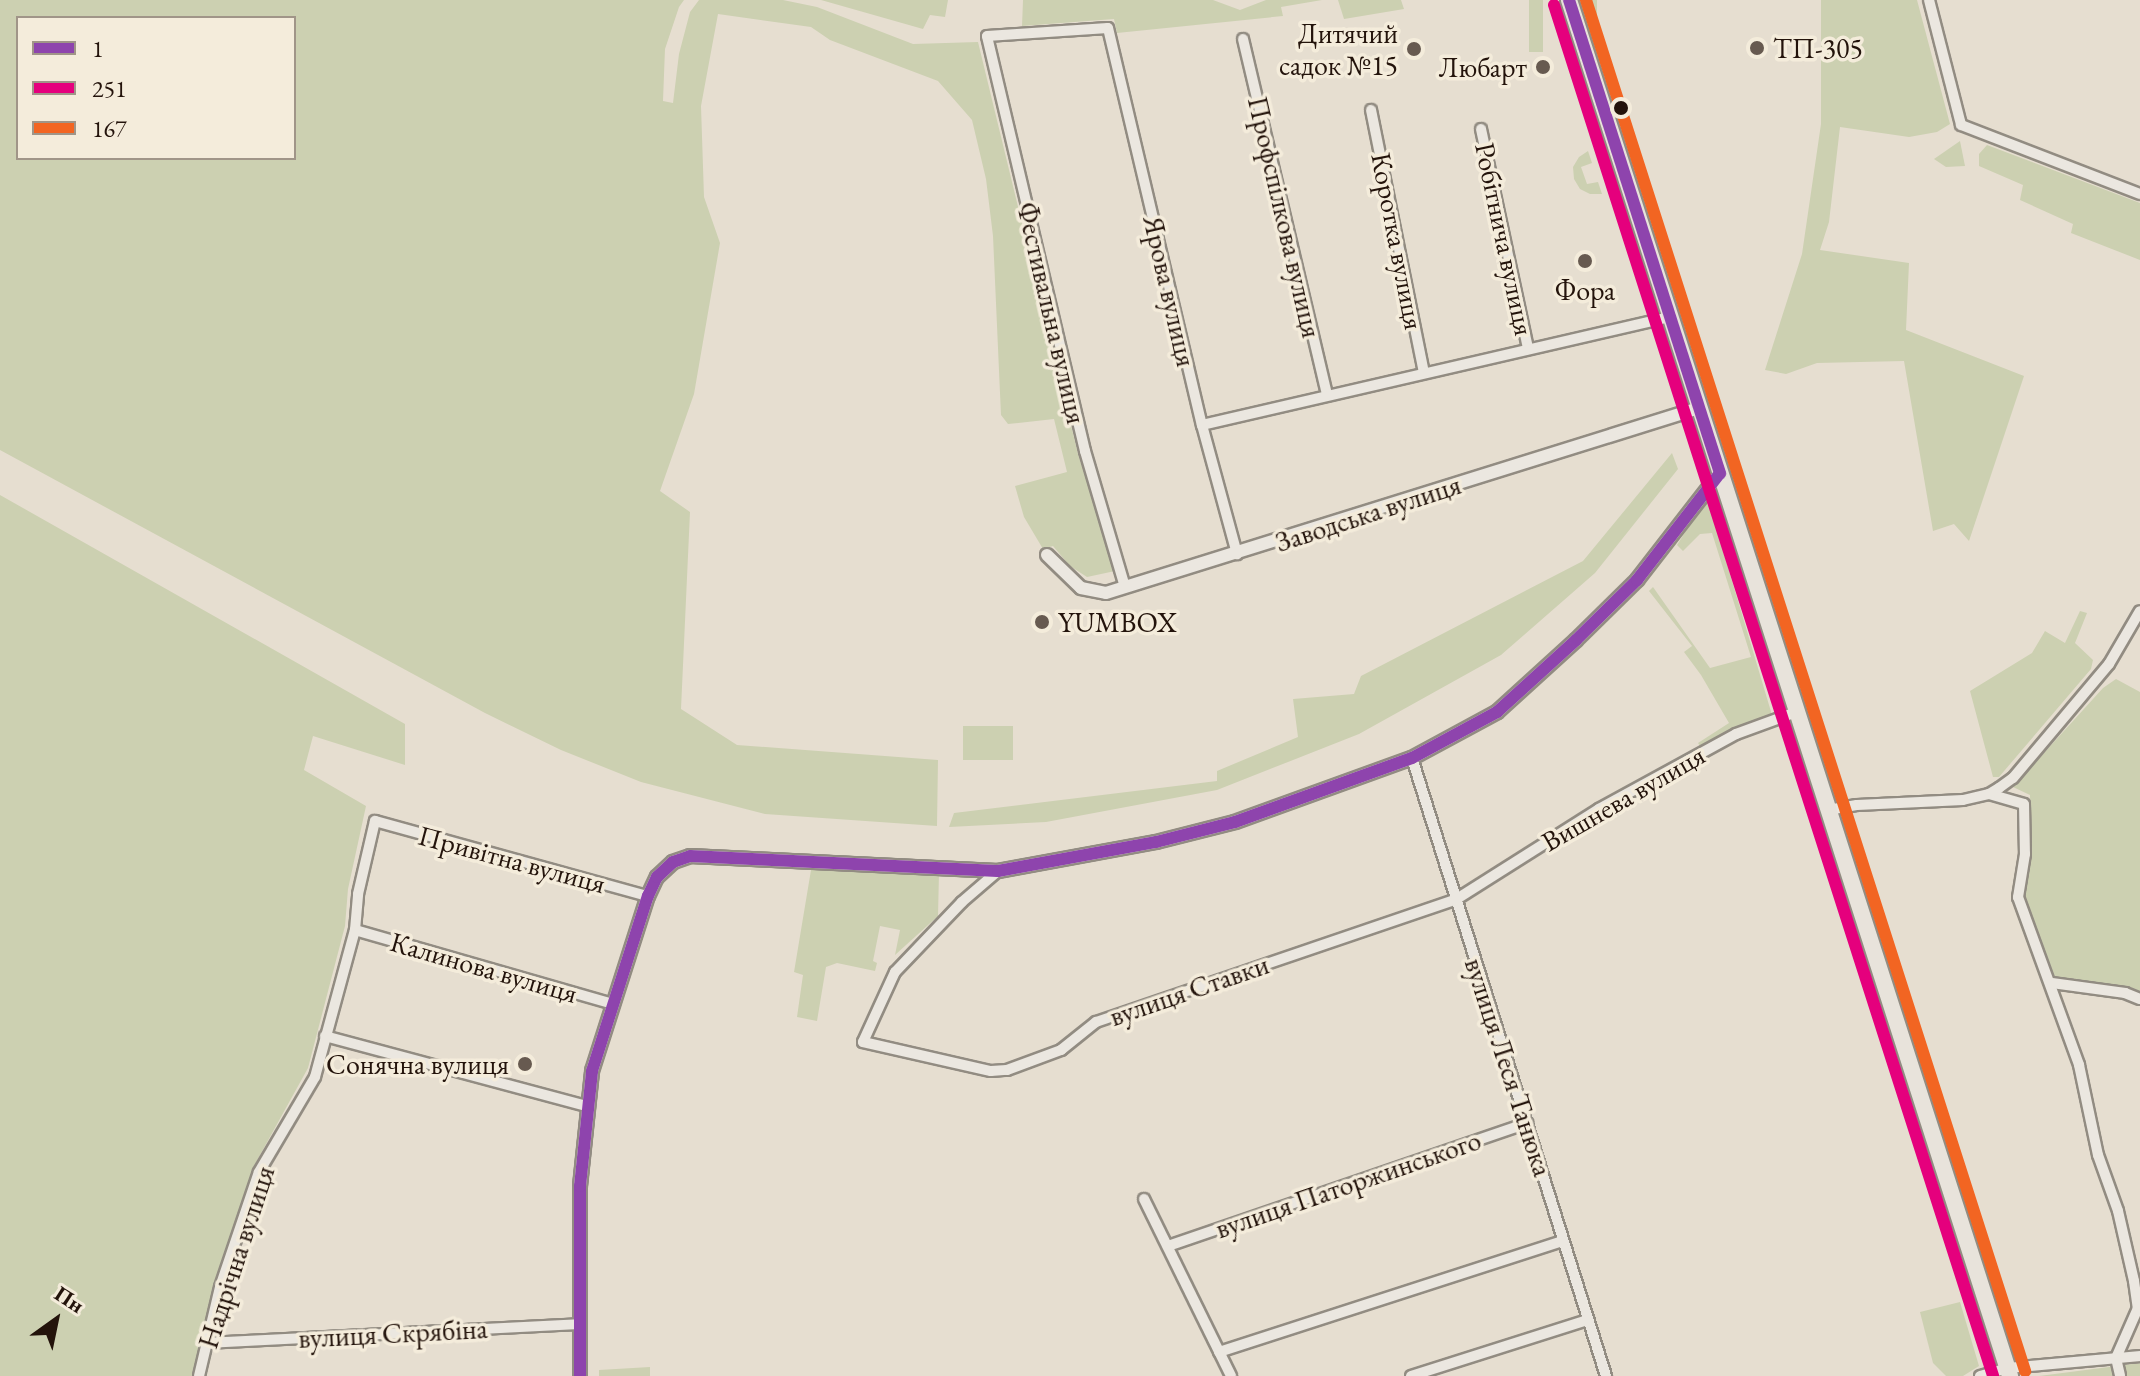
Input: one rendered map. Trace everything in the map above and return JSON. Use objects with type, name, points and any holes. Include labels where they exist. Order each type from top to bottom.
[{"type":"main road","points":[[1569,0],[2009,1372]]},
{"type":"street","points":[[1929,0],[1961,125],[2140,194]]},
{"type":"street","name":"Ярова вулиця","points":[[987,36],[1108,28],[1202,425],[1237,554]]},
{"type":"street","name":"Фестивальна вулиця","points":[[987,36],[1085,451],[1125,587]]},
{"type":"street","name":"Профспілкова вулиця","points":[[1243,39],[1327,395]]},
{"type":"street","name":"Коротка вулиця","points":[[1371,110],[1424,373]]},
{"type":"street","name":"Робітнича вулиця","points":[[1481,129],[1528,349]]},
{"type":"street","points":[[1202,425],[1670,317]]},
{"type":"street","name":"Заводська вулиця","points":[[1047,555],[1081,588],[1106,593],[1699,408]]},
{"type":"street","points":[[580,1376],[579,1213],[586,1106],[592,1071],[648,896],[657,877],[673,862],[690,856],[998,871],[1156,842],[1235,822],[1412,758],[1497,712],[1576,640],[1637,580],[1720,473]]},
{"type":"street","points":[[1989,794],[2013,778],[2100,675],[2140,611]]},
{"type":"street","name":"Вишнева вулиця","points":[[1455,900],[1599,809],[1736,734],[1799,711]]},
{"type":"street","name":"вулиця Леся Танюка","points":[[1412,758],[1606,1376]]},
{"type":"street","points":[[1828,810],[1989,794],[2024,804],[2025,854],[2018,897],[2052,983],[2079,1065],[2098,1155],[2118,1211],[2134,1281],[2138,1308],[2116,1358],[2120,1376]]},
{"type":"street","name":"Привітна вулиця","points":[[375,821],[648,896]]},
{"type":"street","name":"Надрічна вулиця","points":[[199,1376],[206,1343],[259,1172],[315,1077],[355,930],[358,894],[375,821]]},
{"type":"street","name":"вулиця Ставки","points":[[998,871],[962,902],[895,972],[863,1042],[991,1071],[1007,1070],[1061,1050],[1096,1022],[1455,900]]},
{"type":"street","name":"Калинова вулиця","points":[[355,930],[613,1004]]},
{"type":"street","points":[[2052,983],[2125,993],[2140,999]]},
{"type":"street","points":[[325,1036],[586,1106]]},
{"type":"street","name":"вулиця Паторжинського","points":[[1168,1246],[1528,1123]]},
{"type":"street","points":[[1144,1199],[1231,1376]]},
{"type":"street","points":[[1219,1352],[1563,1241]]},
{"type":"street","points":[[1411,1376],[1588,1320]]},
{"type":"street","name":"вулиця Скрябіна","points":[[206,1343],[579,1324]]},
{"type":"street","points":[[1980,1376],[2140,1356]]},
{"type":"green space","points":[[0,0],[684,0],[665,49],[663,101],[673,103],[679,54],[690,12],[699,0],[783,0],[817,7],[913,44],[978,42],[1078,454],[1115,571],[1087,577],[1070,566],[1053,546],[1043,549],[1024,517],[1015,486],[1067,472],[1054,419],[1008,424],[1001,415],[993,236],[986,179],[972,120],[938,81],[830,40],[811,27],[718,14],[701,106],[704,197],[720,243],[694,394],[660,491],[690,512],[681,709],[737,745],[938,760],[937,826],[765,814],[641,782],[561,750],[485,713],[0,450]]},
{"type":"green space","points":[[821,0],[948,0],[945,17],[930,15],[923,29]]},
{"type":"green space","points":[[1023,0],[1213,0],[1240,10],[1266,0],[1322,0],[1281,7],[1283,16],[1117,33],[1114,19],[1022,26]]},
{"type":"green space","points":[[1338,0],[1401,0],[1404,9],[1344,19]]},
{"type":"green space","points":[[1529,0],[1543,0],[1543,52],[1529,52]]},
{"type":"green space","points":[[1586,0],[1597,0],[1597,75],[1586,75]]},
{"type":"green space","points":[[1821,0],[1917,0],[1950,124],[1937,132],[1909,137],[1840,127],[1829,222],[1820,250],[1909,263],[1906,330],[2024,376],[1969,541],[1954,524],[1933,531],[1904,361],[1817,363],[1786,374],[1765,370],[1802,254],[1821,124]]},
{"type":"green space","points":[[1960,141],[1965,166],[1946,167],[1934,159]]},
{"type":"green space","points":[[1987,145],[2140,203],[2140,260],[2071,233],[2073,224],[2020,200],[2023,185],[1979,166],[1979,154]]},
{"type":"green space","points":[[1588,151],[1592,163],[1581,167],[1587,184],[1598,182],[1602,194],[1590,194],[1580,189],[1574,179],[1573,167],[1579,157]]},
{"type":"green space","points":[[1672,453],[1678,469],[1595,573],[1501,655],[1359,734],[1217,790],[1046,822],[949,827],[954,813],[1217,781],[1217,771],[1298,737],[1293,699],[1354,694],[1361,676],[1583,561]]},
{"type":"green space","points":[[1710,493],[1717,496],[1783,705],[1777,714]]},
{"type":"green space","points":[[0,495],[405,724],[405,765],[313,736],[304,770],[366,806],[348,889],[345,926],[308,1068],[255,1164],[215,1281],[192,1376],[0,1376]]},
{"type":"green space","points":[[1707,497],[1772,715],[1700,746],[1698,743],[1729,723],[1684,652],[1692,646],[1649,591],[1653,587],[1710,668],[1751,657],[1712,533],[1700,534],[1683,551],[1677,545]]},
{"type":"green space","points":[[2080,611],[2087,613],[2075,643],[2093,660],[2091,669],[1999,777],[1993,777],[1970,691],[2032,653],[2045,631],[2065,643]]},
{"type":"green space","points":[[2116,679],[2140,692],[2140,992],[2054,977],[2023,898],[2031,857],[2030,795],[2013,787],[2103,688]]},
{"type":"green space","points":[[1781,723],[1790,725],[1813,797],[1808,808]]},
{"type":"green space","points":[[963,726],[1013,726],[1013,760],[963,760]]},
{"type":"green space","points":[[1813,820],[1820,821],[1841,885],[1834,888]]},
{"type":"green space","points":[[811,870],[939,873],[938,916],[895,955],[900,930],[880,926],[873,961],[877,963],[875,971],[837,963],[826,967],[817,1021],[797,1017],[803,975],[794,972]]},
{"type":"green space","points":[[1845,897],[1878,1000],[1872,1002],[1838,899]]},
{"type":"green space","points":[[1960,1302],[1979,1366],[1963,1376],[1946,1376],[1933,1363],[1920,1312]]},
{"type":"green space","points":[[2140,1363],[2140,1376],[2039,1376]]},
{"type":"green space","points":[[650,1367],[650,1376],[599,1376],[599,1370]]},
{"type":"transit line","name":"1","points":[[1569,0],[1720,473]]},
{"type":"transit line","name":"167","points":[[1586,0],[2025,1371]]},
{"type":"transit line","name":"251","points":[[1554,5],[1993,1376]]},
{"type":"transit line","name":"1","points":[[580,1376],[580,1186],[592,1071],[648,896],[657,877],[673,862],[690,856],[998,871],[1156,842],[1235,822],[1412,758],[1497,712],[1576,640],[1637,580],[1720,473]]},
{"type":"place","name":"ТП-305","points":[[1757,48]]},
{"type":"place","name":"Дитячий садок №15","points":[[1414,49]]},
{"type":"place","name":"Любарт","points":[[1543,67]]},
{"type":"place","name":"Фора","points":[[1585,261]]},
{"type":"place","name":"YUMBOX","points":[[1042,622]]},
{"type":"place","name":"Сонячна вулиця","points":[[525,1064]]}]
